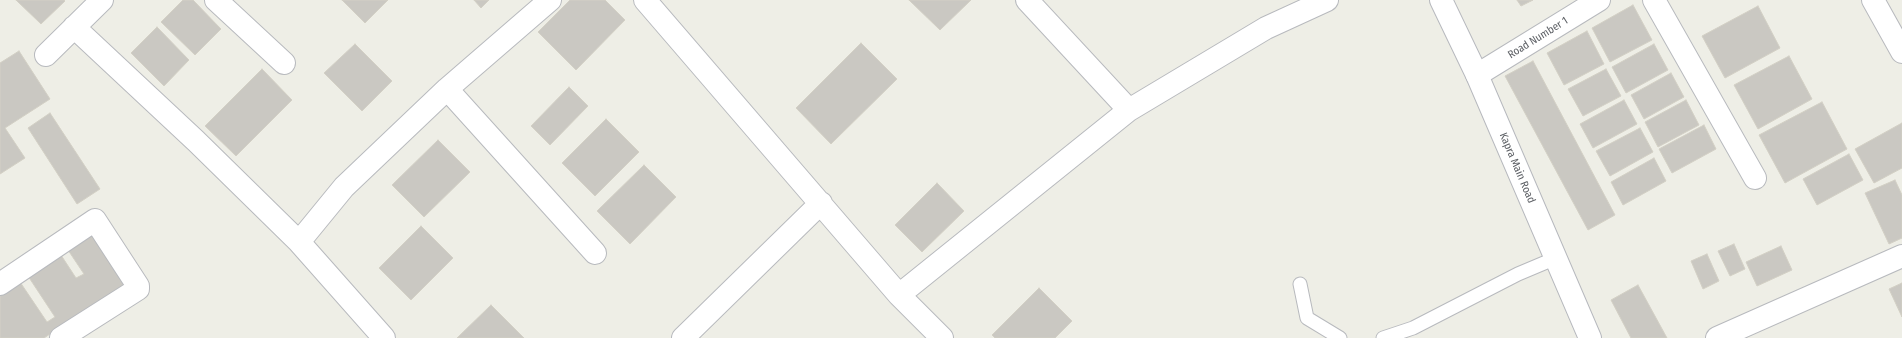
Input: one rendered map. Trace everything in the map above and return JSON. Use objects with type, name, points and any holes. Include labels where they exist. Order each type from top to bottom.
[{"type":"street","points":[[46,55],[102,0]]},
{"type":"street","points":[[216,0],[284,63]]},
{"type":"street","points":[[299,242],[344,187],[447,89],[550,0]]},
{"type":"street","points":[[645,0],[899,295],[942,338]]},
{"type":"street","points":[[1027,0],[1129,110]]},
{"type":"street","points":[[899,295],[1129,110],[1266,28],[1327,0]]},
{"type":"street","name":"Kapra Main Road","points":[[1441,0],[1477,75],[1590,338]]},
{"type":"street","name":"Road Number 1","points":[[1477,75],[1599,0]]},
{"type":"street","points":[[1654,0],[1755,178]]},
{"type":"street","points":[[1873,0],[1902,52]]},
{"type":"street","points":[[74,27],[196,141],[299,242],[384,338]]},
{"type":"street","points":[[447,89],[595,253]]},
{"type":"street","points":[[683,338],[821,203]]},
{"type":"street","points":[[0,284],[95,220],[138,286],[138,289],[61,338]]},
{"type":"street","points":[[1717,338],[1902,256]]},
{"type":"lane","points":[[1383,338],[1413,328],[1518,274],[1556,258]]},
{"type":"lane","points":[[1300,284],[1307,318],[1340,338]]},
{"type":"building","points":[[16,0],[64,0],[65,1],[41,24]]},
{"type":"building","points":[[183,0],[193,0],[221,29],[195,55],[161,22]]},
{"type":"building","points":[[342,0],[388,0],[365,23]]},
{"type":"building","points":[[474,0],[489,0],[481,8]]},
{"type":"building","points":[[570,0],[605,0],[625,20],[576,70],[538,32]]},
{"type":"building","points":[[909,0],[971,0],[940,30]]},
{"type":"building","points":[[1517,0],[1533,0],[1521,6]]},
{"type":"building","points":[[1633,5],[1652,40],[1610,62],[1592,28]]},
{"type":"building","points":[[1758,6],[1780,48],[1725,78],[1702,36]]},
{"type":"building","points":[[157,27],[189,60],[164,86],[131,53]]},
{"type":"building","points":[[1587,31],[1604,64],[1564,85],[1547,53]]},
{"type":"building","points":[[861,43],[897,79],[831,144],[796,108]]},
{"type":"building","points":[[355,44],[392,81],[362,111],[324,73]]},
{"type":"building","points":[[1654,44],[1668,70],[1626,93],[1612,67]]},
{"type":"building","points":[[19,51],[50,99],[5,128],[25,158],[0,174],[0,63]]},
{"type":"building","points":[[1789,56],[1812,99],[1758,129],[1734,85]]},
{"type":"building","points":[[1533,61],[1615,215],[1588,230],[1505,76]]},
{"type":"building","points":[[262,69],[292,100],[236,156],[205,126]]},
{"type":"building","points":[[1606,69],[1621,96],[1583,116],[1568,89]]},
{"type":"building","points":[[1671,73],[1684,97],[1644,119],[1631,95]]},
{"type":"building","points":[[569,87],[588,106],[550,145],[531,126]]},
{"type":"building","points":[[1624,100],[1637,124],[1593,148],[1580,124]]},
{"type":"building","points":[[1686,100],[1699,125],[1658,147],[1645,122]]},
{"type":"building","points":[[1822,102],[1847,149],[1785,183],[1759,135]]},
{"type":"building","points":[[50,113],[100,189],[77,204],[28,128]]},
{"type":"building","points":[[606,119],[639,152],[595,196],[562,163]]},
{"type":"building","points":[[1902,123],[1902,168],[1874,183],[1855,149]]},
{"type":"building","points":[[1704,125],[1716,149],[1672,173],[1659,149]]},
{"type":"building","points":[[1640,128],[1653,152],[1610,176],[1596,151]]},
{"type":"building","points":[[438,140],[470,172],[424,217],[392,185]]},
{"type":"building","points":[[1849,154],[1863,180],[1817,205],[1803,179]]},
{"type":"building","points":[[1654,158],[1666,181],[1623,205],[1611,182]]},
{"type":"building","points":[[644,165],[676,197],[630,244],[597,211]]},
{"type":"building","points":[[1895,180],[1902,195],[1902,238],[1889,244],[1865,193]]},
{"type":"building","points":[[937,183],[964,211],[922,252],[895,225]]},
{"type":"building","points":[[421,226],[453,258],[411,300],[379,268]]},
{"type":"building","points":[[92,230],[127,283],[44,338],[0,338],[0,291],[18,279],[47,322],[55,317],[26,273],[59,252],[76,278],[84,274],[66,247]]},
{"type":"building","points":[[1734,244],[1745,269],[1730,276],[1718,251]]},
{"type":"building","points":[[1781,246],[1792,270],[1757,286],[1746,262]]},
{"type":"building","points":[[1707,254],[1719,281],[1703,289],[1691,261]]},
{"type":"building","points":[[1902,283],[1902,317],[1889,289]]},
{"type":"building","points":[[1638,285],[1667,338],[1631,338],[1611,300]]},
{"type":"building","points":[[1039,288],[1072,321],[1055,338],[995,338],[992,335]]},
{"type":"building","points":[[491,305],[524,338],[457,338]]}]
